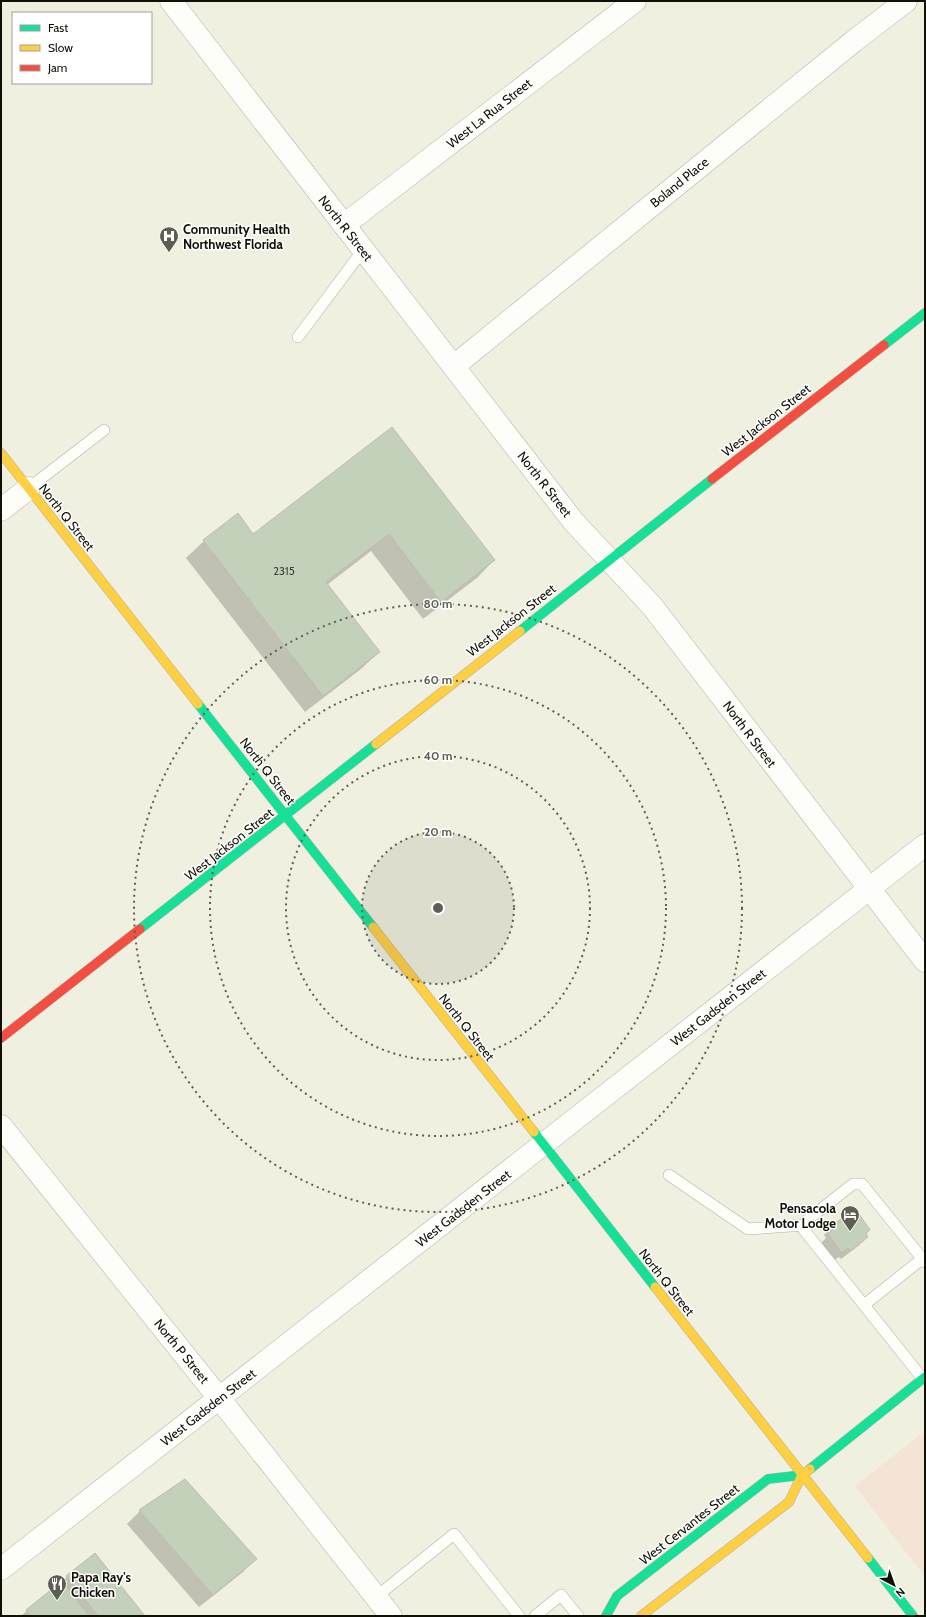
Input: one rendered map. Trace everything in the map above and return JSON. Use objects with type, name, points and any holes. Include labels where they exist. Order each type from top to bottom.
[{"type":"street","name":"North R Street","points":[[171,1],[573,521],[652,606],[925,961]]},
{"type":"street","name":"West La Rua Street","points":[[344,225],[635,1]]},
{"type":"street","name":"Boland Place","points":[[454,366],[854,41],[906,1]]},
{"type":"street","name":"West Jackson Street","points":[[1,1038],[286,815],[609,559],[925,313]]},
{"type":"street","name":"North Q Street","points":[[1,453],[913,1616]]},
{"type":"street","points":[[1,510],[29,488]]},
{"type":"street","name":"West Gadsden Street","points":[[1,1569],[925,845]]},
{"type":"street","name":"North P Street","points":[[1,1126],[391,1616]]},
{"type":"street","points":[[641,1616],[789,1502],[802,1475],[924,1378]]},
{"type":"street","name":"West Cervantes Street","points":[[606,1616],[617,1596],[768,1479],[802,1475]]},
{"type":"lane","points":[[298,337],[364,250]]},
{"type":"lane","points":[[29,488],[104,430]]},
{"type":"lane","points":[[669,1175],[748,1229],[805,1225]]},
{"type":"lane","points":[[864,1305],[924,1261],[862,1184],[853,1184],[806,1221],[804,1230],[864,1305],[924,1378]]},
{"type":"lane","points":[[376,1597],[454,1534],[519,1616]]},
{"type":"lane","points":[[536,1616],[561,1595],[578,1616]]},
{"type":"shaded area","points":[[925,1431],[925,1577],[855,1486]]},
{"type":"building","points":[[392,427],[495,560],[441,602],[389,534],[326,582],[380,652],[323,696],[203,540],[238,513],[253,534]]},
{"type":"building","name":"Pensacola Motor Lodge","points":[[857,1211],[870,1230],[866,1233],[868,1237],[851,1251],[848,1248],[842,1253],[828,1234],[834,1229],[832,1226],[848,1213],[851,1215]]},
{"type":"building","points":[[185,1479],[257,1559],[213,1595],[139,1510]]},
{"type":"building","points":[[95,1553],[145,1616],[98,1616],[66,1576]]},
{"type":"building","points":[[62,1581],[89,1616],[30,1616],[26,1610]]},
{"type":"traffic: fast","points":[[884,345],[925,313]]},
{"type":"traffic: fast","points":[[520,631],[712,479]]},
{"type":"traffic: fast","points":[[198,704],[373,927]]},
{"type":"traffic: fast","points":[[140,929],[376,744]]},
{"type":"traffic: fast","points":[[534,1132],[655,1287]]},
{"type":"traffic: fast","points":[[810,1469],[925,1377]]},
{"type":"traffic: fast","points":[[606,1616],[617,1596],[768,1479],[802,1475]]},
{"type":"traffic: fast","points":[[868,1558],[913,1616]]},
{"type":"traffic: slow","points":[[1,453],[198,704]]},
{"type":"traffic: slow","points":[[376,744],[520,631]]},
{"type":"traffic: slow","points":[[373,927],[534,1132]]},
{"type":"traffic: slow","points":[[655,1287],[868,1558]]},
{"type":"traffic: slow","points":[[641,1616],[789,1502],[802,1475],[810,1469]]},
{"type":"traffic: jam","points":[[712,479],[884,345]]},
{"type":"traffic: jam","points":[[1,1038],[140,929]]},
{"type":"place","name":"Community Health Northwest Florida","points":[[169,253]]},
{"type":"place","name":"Pensacola Motor Lodge","points":[[850,1232]]},
{"type":"place","name":"Papa Ray's Chicken","points":[[57,1601]]}]
